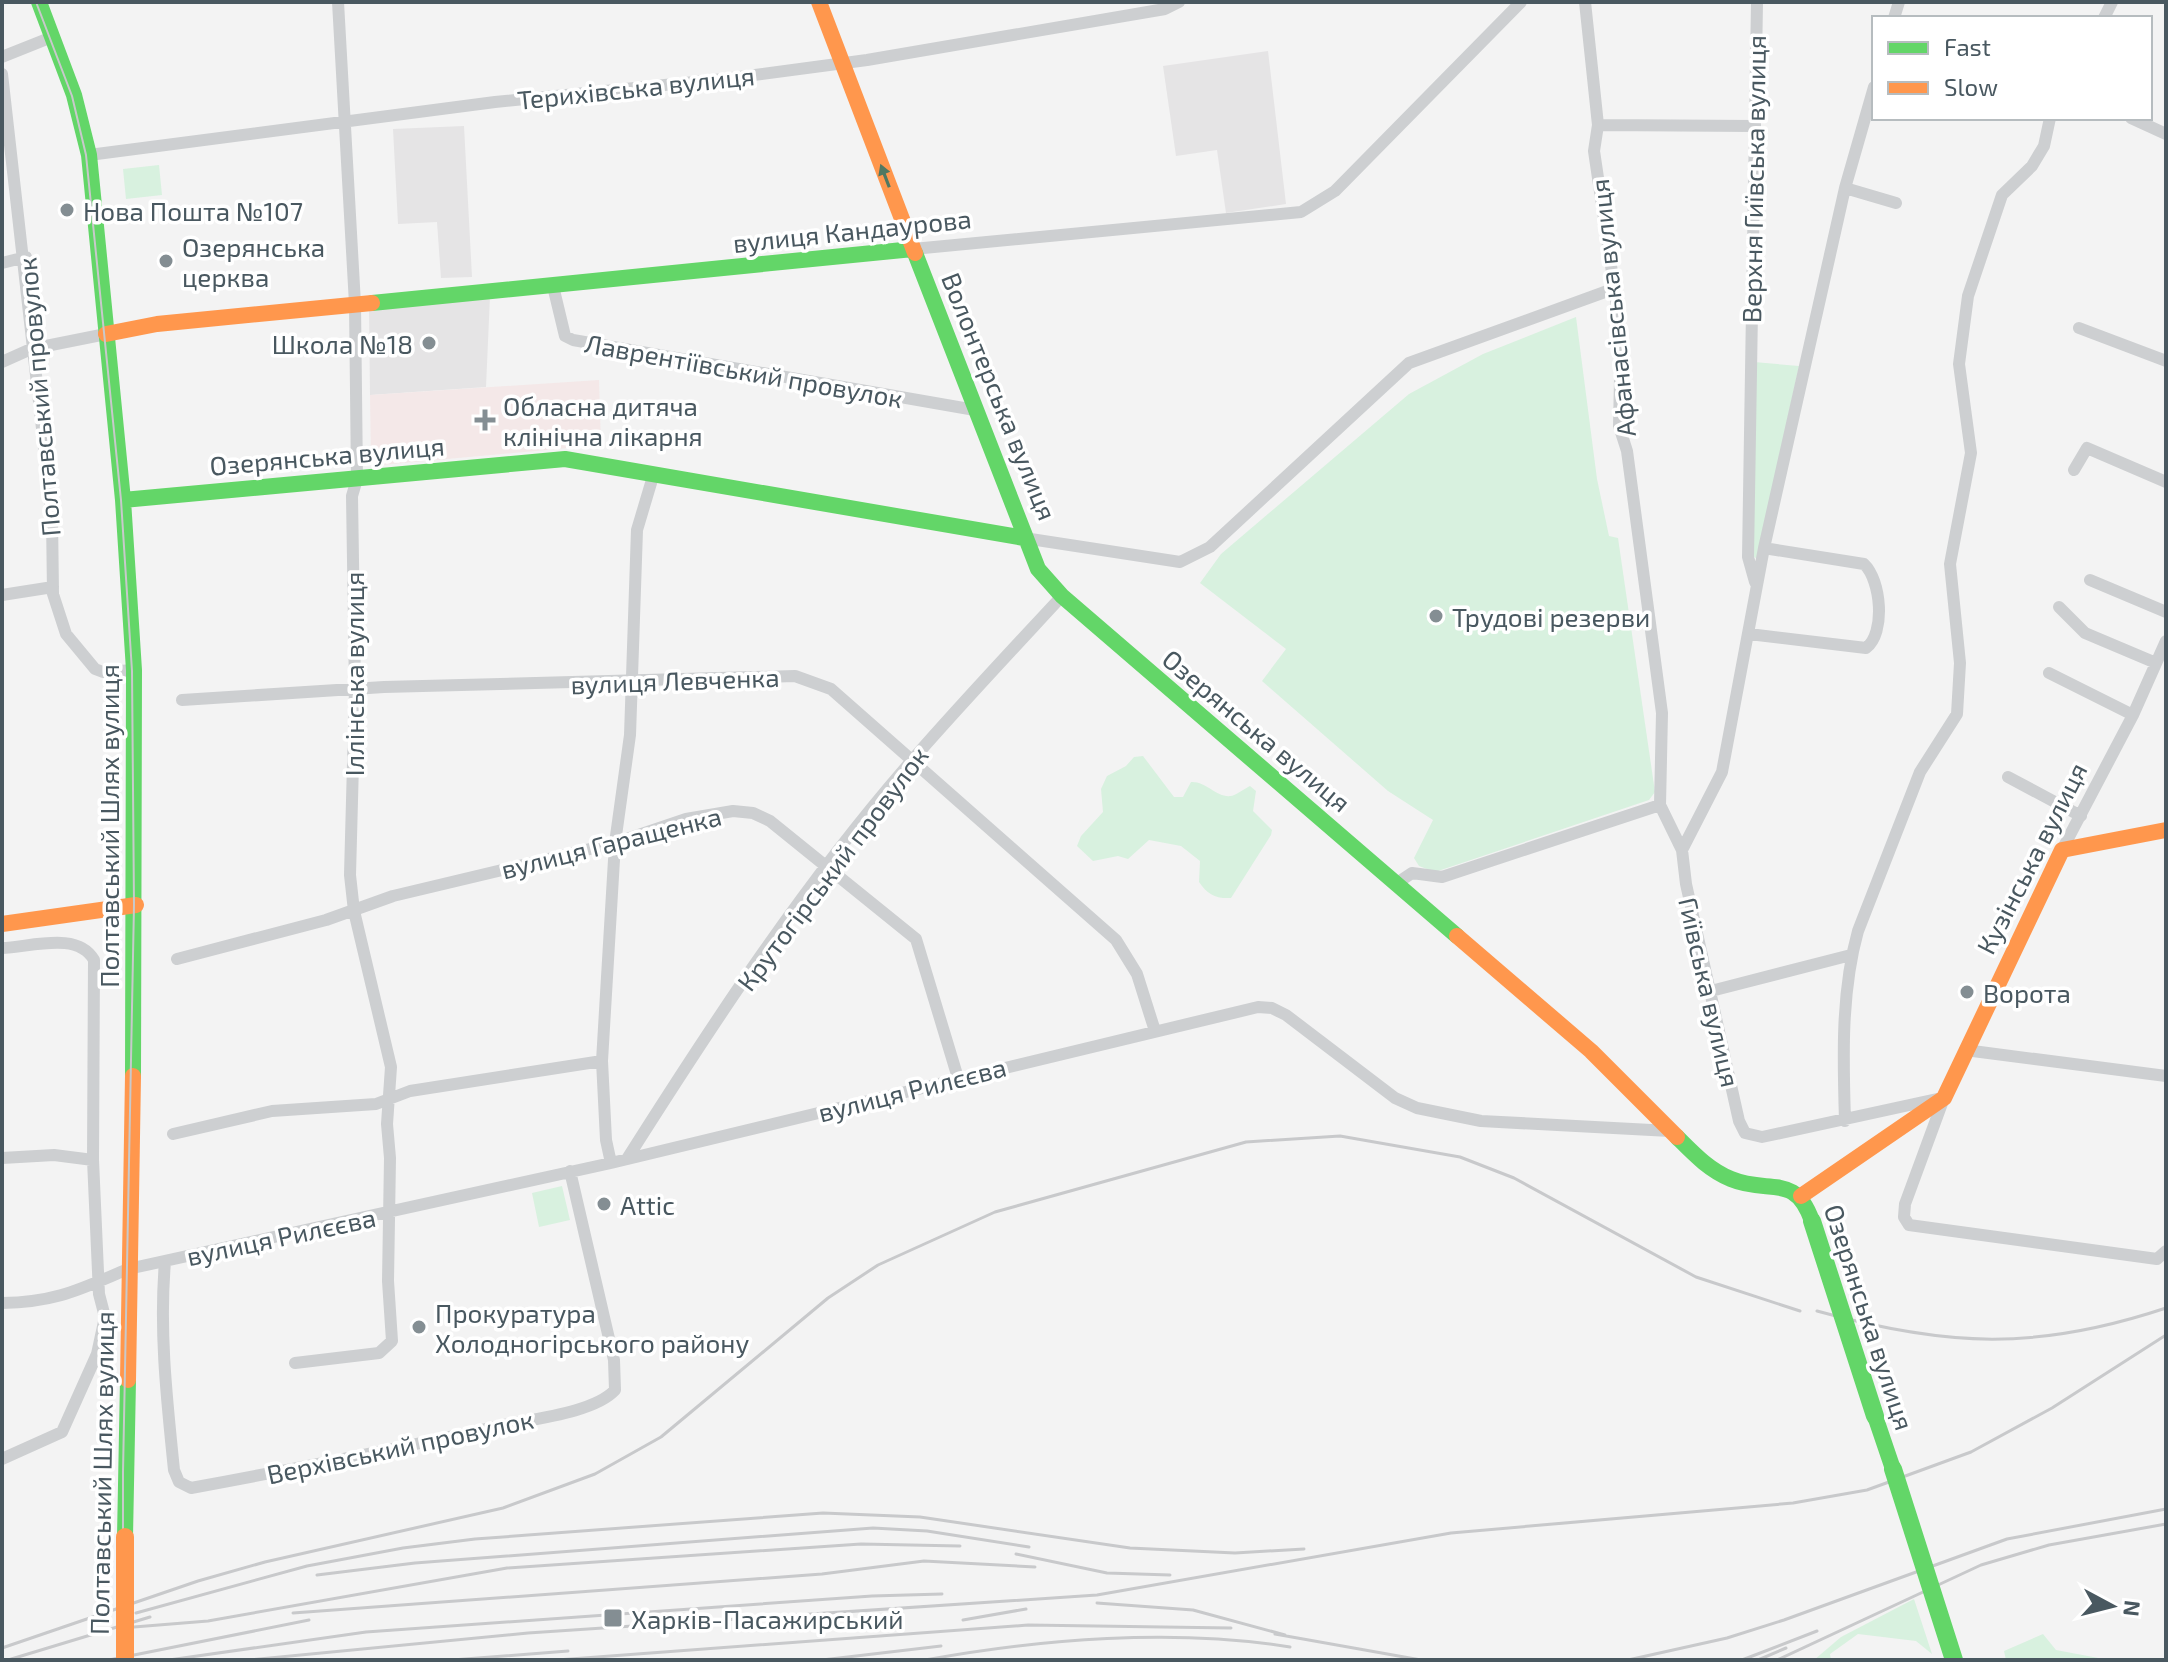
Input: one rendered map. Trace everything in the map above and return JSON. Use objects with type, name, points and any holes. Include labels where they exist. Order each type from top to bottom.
[{"type":"main road","name":"Полтавський Шлях вулиця","points":[[39,2],[74,95],[89,155],[123,500],[134,670],[136,905],[125,1660]]},
{"type":"main road","name":"Волонтерська вулиця","points":[[819,2],[1024,538]]},
{"type":"main road","name":"вулиця Кандаурова","points":[[106,334],[157,324],[913,249]]},
{"type":"main road","name":"Озерянська вулиця","points":[[123,500],[565,459],[1024,538],[1038,569],[1062,596],[1591,1051],[1670,1131],[1718,1173],[1745,1183],[1789,1188],[1801,1196],[1812,1221],[1954,1660]]},
{"type":"main road","points":[[2062,850],[2166,830]]},
{"type":"main road","name":"Кузінська вулиця","points":[[1944,1098],[2062,850]]},
{"type":"main road","points":[[2,924],[136,905]]},
{"type":"main road","points":[[1801,1196],[1944,1098]]},
{"type":"street","name":"Іллінська вулиця","points":[[295,1363],[379,1353],[392,1341],[387,1100],[391,1067],[354,911],[350,875],[355,689],[352,496],[357,479],[355,304],[338,2]]},
{"type":"street","name":"Терихівська вулиця","points":[[89,155],[495,102],[843,63],[1165,9],[1179,2]]},
{"type":"street","name":"вулиця Кандаурова","points":[[913,249],[1301,212],[1335,191],[1521,2]]},
{"type":"street","name":"Афанасівська вулиця","points":[[1585,2],[1598,125],[1594,151],[1610,242],[1613,289],[1621,333],[1619,426],[1627,451],[1662,713],[1660,805]]},
{"type":"street","name":"Верхня Гиївська вулиця","points":[[1756,586],[1748,557],[1757,2]]},
{"type":"street","points":[[2,57],[52,37]]},
{"type":"street","name":"Полтавський провулок","points":[[2,74],[26,257],[31,349],[52,517],[53,587],[58,620],[85,659],[103,672],[134,670]]},
{"type":"street","points":[[1682,850],[1722,772],[1764,548],[1845,188],[1872,94]]},
{"type":"street","points":[[1944,1098],[1845,1121],[1843,1048],[1851,955],[1866,903],[1920,772],[1957,714],[1960,663],[1950,564],[1971,453],[1959,364],[1968,296],[2002,195],[2032,166],[2044,146],[2050,120]]},
{"type":"street","points":[[2135,120],[2166,134]]},
{"type":"street","points":[[1598,125],[1755,126]]},
{"type":"street","points":[[1845,188],[1896,203]]},
{"type":"street","points":[[2,263],[26,257]]},
{"type":"street","name":"Лаврентіївський провулок","points":[[553,286],[560,327],[565,336],[573,340],[975,410]]},
{"type":"street","name":"Волонтерська вулиця","points":[[1024,538],[1180,562],[1210,547],[1409,363],[1613,289]]},
{"type":"street","points":[[2079,328],[2166,361]]},
{"type":"street","points":[[2,362],[31,349],[106,334]]},
{"type":"street","points":[[2074,470],[2087,448],[2166,482]]},
{"type":"street","points":[[611,1163],[606,1140],[602,1061],[615,843],[630,735],[637,608],[637,530],[654,473]]},
{"type":"street","points":[[1749,634],[1866,648],[1876,630],[1875,583],[1864,564],[1764,548]]},
{"type":"street","points":[[2090,580],[2166,612]]},
{"type":"street","points":[[2,595],[53,587]]},
{"type":"street","name":"Крутогірський провулок","points":[[627,1159],[702,1041],[827,867],[913,759],[1062,596]]},
{"type":"street","points":[[2059,607],[2085,633],[2156,663]]},
{"type":"street","name":"Кузінська вулиця","points":[[2062,850],[2133,715],[2166,641]]},
{"type":"street","points":[[2049,673],[2133,715]]},
{"type":"street","name":"вулиця Левченка","points":[[182,700],[355,689],[795,676],[831,689],[1116,940],[1137,974],[1155,1031]]},
{"type":"street","points":[[2008,777],[2081,816]]},
{"type":"street","points":[[1397,883],[1412,873],[1442,877],[1660,805]]},
{"type":"street","name":"Гиївська вулиця","points":[[1660,805],[1682,850],[1686,884],[1739,1121],[1745,1133],[1762,1137],[1845,1121]]},
{"type":"street","name":"вулиця Гаращенка","points":[[177,959],[354,911],[393,896],[615,843],[686,819],[733,811],[753,813],[770,821],[916,939],[958,1078]]},
{"type":"street","points":[[2,948],[75,943],[87,948],[94,960],[93,1160],[99,1283],[105,1317],[70,1421],[62,1432],[2,1459]]},
{"type":"street","points":[[1711,991],[1851,955]]},
{"type":"street","name":"вулиця Рилєєва","points":[[2,1303],[41,1303],[131,1268],[611,1163],[1258,1007],[1272,1008],[1395,1098],[1417,1108],[1481,1121],[1670,1131]]},
{"type":"street","points":[[1965,1050],[2166,1076]]},
{"type":"street","points":[[173,1134],[272,1111],[387,1100],[410,1091],[602,1061]]},
{"type":"street","name":"Кузінська вулиця","points":[[1944,1098],[1905,1204],[1904,1217],[1909,1225],[2162,1255]]},
{"type":"street","points":[[2,1158],[54,1155],[93,1160]]},
{"type":"street","name":"Верхівський провулок","points":[[165,1262],[162,1295],[165,1381],[174,1470],[179,1482],[191,1488],[387,1451],[581,1407],[605,1400],[615,1390],[614,1360],[570,1171]]},
{"type":"shaded area","points":[[1268,51],[1286,204],[1226,213],[1217,150],[1176,156],[1163,66]]},
{"type":"shaded area","points":[[464,126],[472,277],[441,278],[437,222],[398,224],[393,129]]},
{"type":"shaded area","name":"Школа №18","points":[[490,296],[486,387],[370,395],[369,307]]},
{"type":"shaded area","name":"Обласна дитяча клінічна лікарня","points":[[599,380],[601,445],[381,465],[371,458],[370,395]]},
{"type":"green space","points":[[159,165],[162,195],[126,199],[123,169]]},
{"type":"green space","name":"Трудові резерви","points":[[1576,317],[1597,479],[1609,536],[1618,538],[1655,792],[1649,800],[1435,872],[1419,866],[1414,858],[1433,820],[1388,791],[1262,681],[1286,649],[1200,583],[1221,554],[1409,394],[1483,354]]},
{"type":"green space","points":[[1754,362],[1799,366],[1757,559],[1752,555]]},
{"type":"green space","points":[[1143,756],[1174,797],[1183,797],[1191,782],[1226,796],[1250,786],[1256,791],[1253,811],[1272,830],[1271,835],[1231,898],[1216,897],[1205,890],[1199,882],[1200,861],[1181,846],[1149,840],[1128,859],[1118,856],[1093,861],[1077,846],[1081,836],[1103,812],[1101,789],[1107,776],[1126,766],[1134,757]]},
{"type":"green space","points":[[562,1186],[570,1220],[539,1227],[532,1193]]},
{"type":"green space","points":[[1914,1599],[1932,1654],[1916,1641],[1858,1634],[1830,1654],[1831,1660],[1814,1660],[1841,1637]]},
{"type":"green space","points":[[2043,1634],[2056,1650],[2109,1660],[2006,1660],[2004,1651]]},
{"type":"tram line","points":[[36,2],[72,96],[86,155],[121,500],[132,671],[134,905],[123,1472],[123,1660]]},
{"type":"railway","points":[[2,1648],[198,1581],[265,1562],[503,1508],[595,1474],[661,1437],[828,1298],[878,1265],[995,1212],[1246,1142],[1340,1136],[1460,1157],[1514,1178],[1696,1277],[1800,1311]]},
{"type":"railway","points":[[1817,1311],[1908,1332],[1992,1339],[2075,1332],[2166,1308]]},
{"type":"railway","points":[[248,1660],[528,1633],[1097,1595],[1451,1533],[1793,1503],[1867,1490],[1971,1452],[2052,1408],[2166,1335]]},
{"type":"railway","points":[[1628,1660],[1727,1638],[1784,1620],[2007,1539],[2166,1509]]},
{"type":"railway","points":[[136,1613],[307,1566],[403,1548],[475,1539],[823,1513],[920,1517],[1130,1548],[1235,1553],[1304,1549]]},
{"type":"railway","points":[[1777,1660],[1981,1565],[2049,1545],[2166,1524]]},
{"type":"railway","points":[[317,1575],[415,1563],[873,1528],[927,1531],[1029,1547]]},
{"type":"railway","points":[[134,1627],[208,1621],[507,1568],[861,1544],[960,1546]]},
{"type":"railway","points":[[1016,1554],[1107,1573],[1170,1575]]},
{"type":"railway","points":[[293,1613],[822,1574],[924,1561],[1035,1567]]},
{"type":"railway","points":[[169,1660],[366,1632],[872,1596],[942,1594]]},
{"type":"railway","points":[[1097,1603],[1193,1610],[1285,1635]]},
{"type":"railway","points":[[963,1620],[1026,1609]]},
{"type":"railway","points":[[8,1660],[150,1617]]},
{"type":"railway","points":[[109,1660],[309,1620]]},
{"type":"railway","points":[[557,1660],[1028,1625],[1231,1628]]},
{"type":"railway","points":[[1742,1660],[1817,1631]]},
{"type":"railway","points":[[1275,1634],[1421,1660]]},
{"type":"railway","points":[[925,1660],[1014,1646],[1107,1638],[1200,1638],[1290,1647]]},
{"type":"railway","points":[[822,1660],[941,1646]]},
{"type":"railway","points":[[1758,1660],[1786,1648]]},
{"type":"railway","points":[[452,1660],[568,1651]]},
{"type":"traffic: fast","points":[[39,2],[74,95],[89,155],[123,500],[134,670],[133,1076]]},
{"type":"traffic: fast","points":[[372,303],[913,249]]},
{"type":"traffic: fast","points":[[915,253],[1038,569],[1062,596],[1457,936]]},
{"type":"traffic: fast","points":[[123,500],[565,459],[1024,538]]},
{"type":"traffic: fast","points":[[1677,1137],[1702,1161],[1731,1179],[1789,1190],[1798,1196],[1812,1221]]},
{"type":"traffic: fast","points":[[1812,1221],[1875,1416]]},
{"type":"traffic: fast","points":[[125,1537],[128,1380]]},
{"type":"traffic: fast","points":[[1875,1416],[1893,1469]]},
{"type":"traffic: fast","points":[[1893,1469],[1954,1660]]},
{"type":"traffic: slow","points":[[819,2],[915,253]]},
{"type":"traffic: slow","points":[[106,334],[157,324],[372,303]]},
{"type":"traffic: slow","points":[[1801,1196],[1944,1098],[2062,850],[2166,830]]},
{"type":"traffic: slow","points":[[2,924],[136,905]]},
{"type":"traffic: slow","points":[[1457,936],[1591,1051],[1677,1137]]},
{"type":"traffic: slow","points":[[128,1380],[133,1076]]},
{"type":"traffic: slow","points":[[125,1537],[125,1660]]},
{"type":"place","name":"Нова Пошта №107","points":[[67,210]]},
{"type":"place","name":"Озерянська церква","points":[[166,261]]},
{"type":"place","name":"Школа №18","points":[[429,343]]},
{"type":"place","name":"Обласна дитяча клінічна лікарня","points":[[485,420]]},
{"type":"place","name":"Трудові резерви","points":[[1436,616]]},
{"type":"place","name":"Ворота","points":[[1967,992]]},
{"type":"place","name":"Attic","points":[[604,1204]]},
{"type":"place","name":"Прокуратура Холодногірського району","points":[[419,1327]]},
{"type":"place","name":"Харків-Пасажирський","points":[[613,1618]]}]
